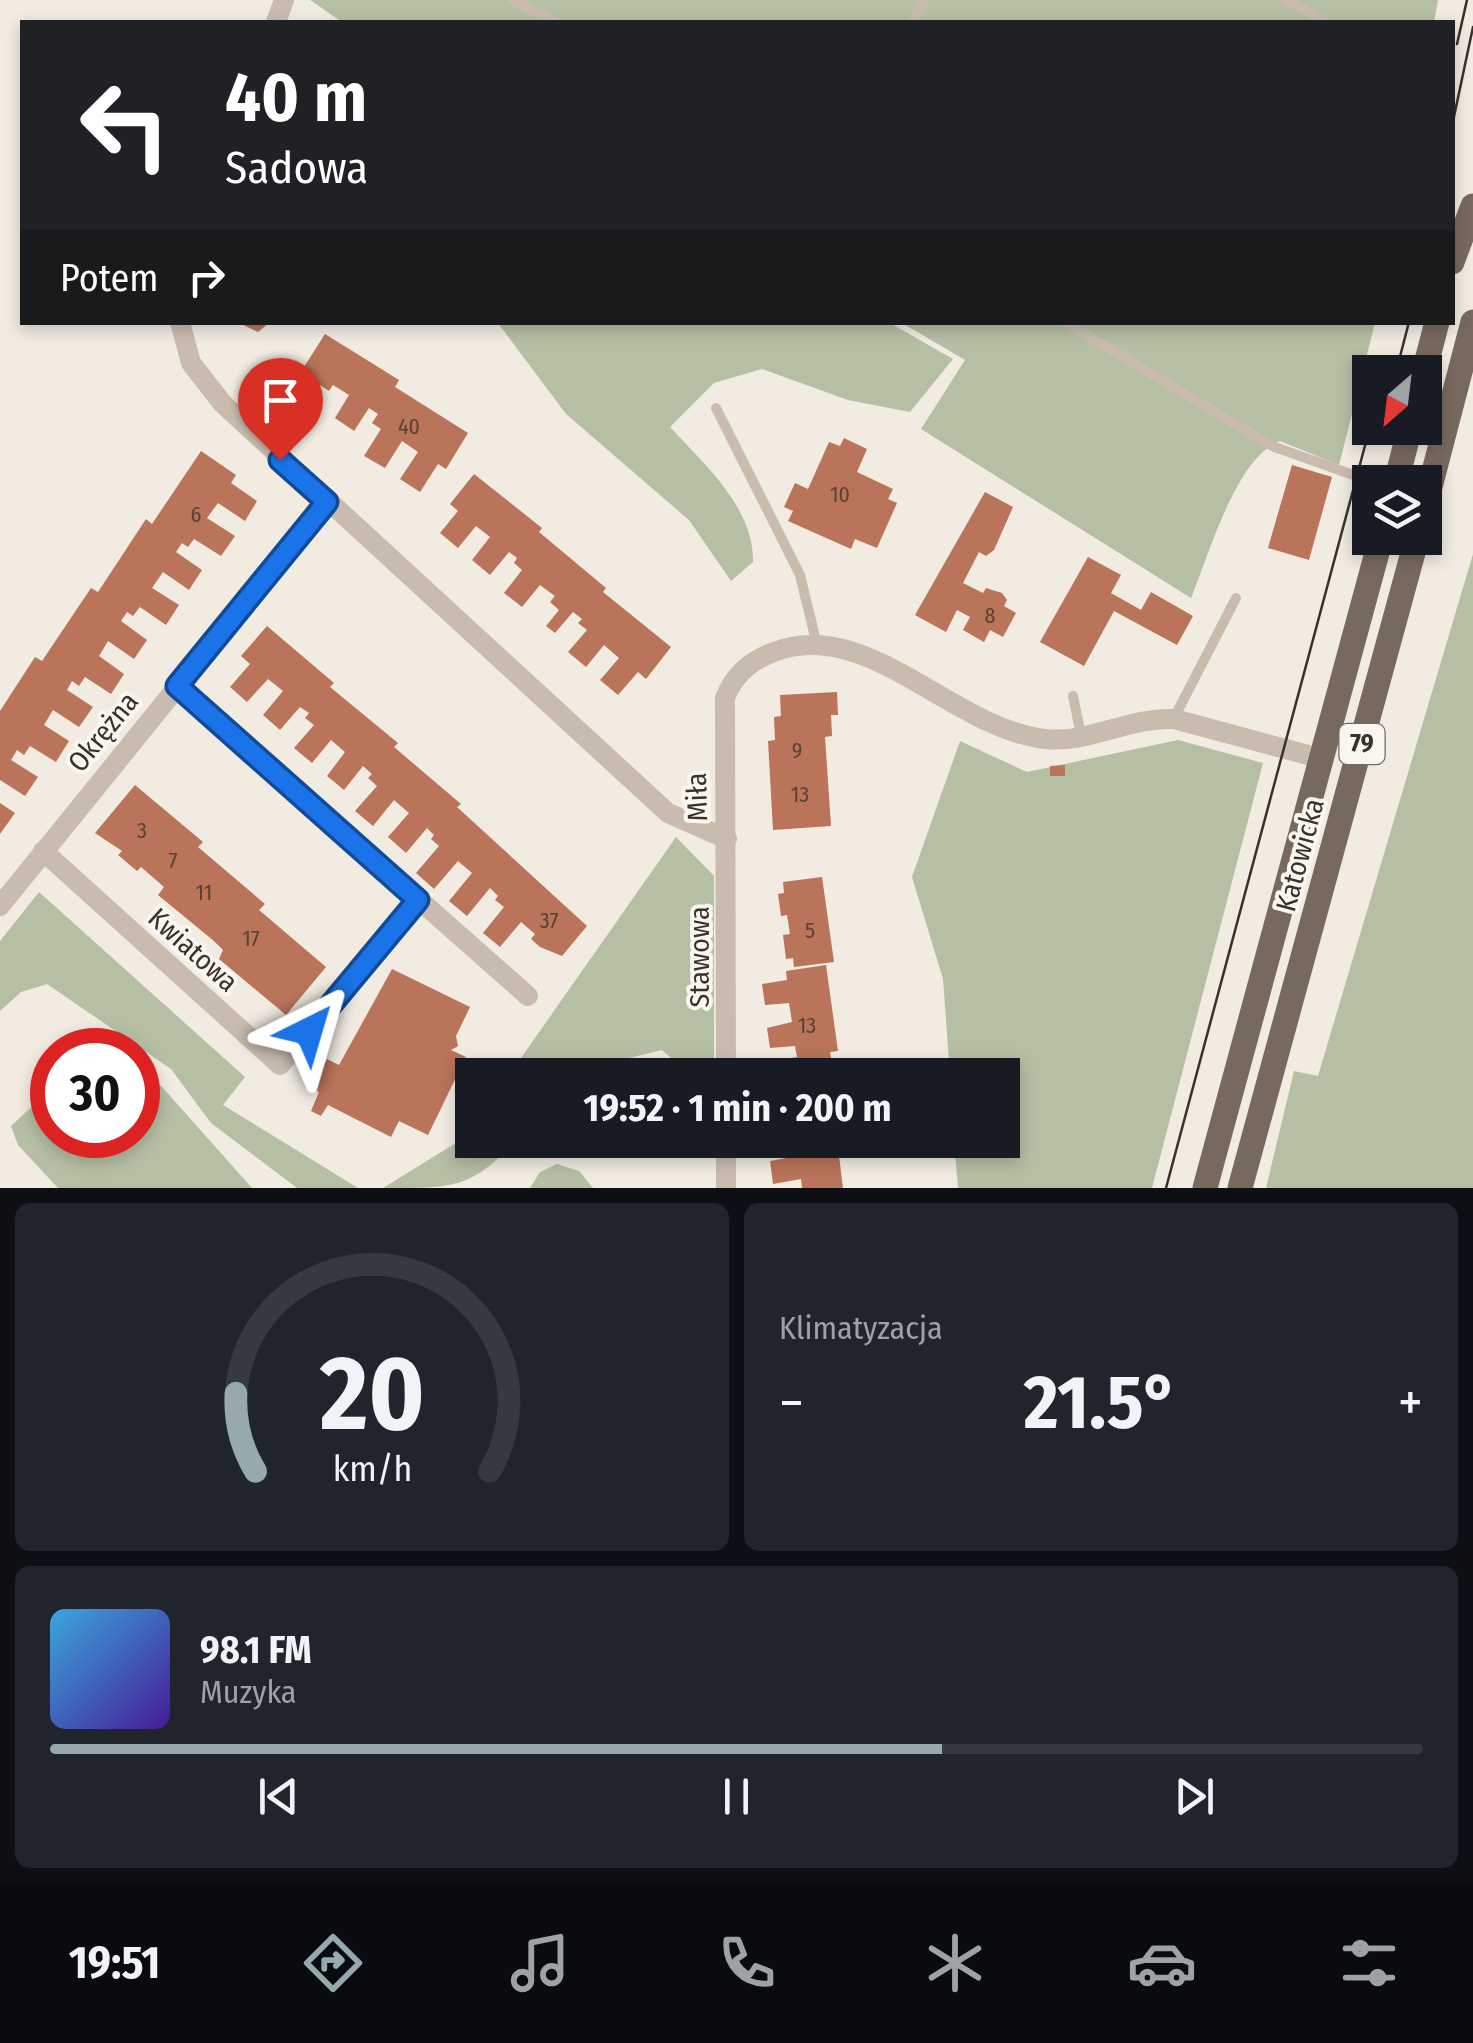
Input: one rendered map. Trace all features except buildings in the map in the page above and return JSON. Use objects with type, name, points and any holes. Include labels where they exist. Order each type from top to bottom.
[{"type":"main road","points":[[1455,254],[1473,206]]},
{"type":"main road","points":[[1436,465],[1473,322]]},
{"type":"main road","points":[[1428,355],[1436,325]]},
{"type":"main road","name":"Katowicka","points":[[1205,1188],[1377,555]]},
{"type":"main road","name":"Katowicka","points":[[1240,1188],[1412,555]]},
{"type":"street","name":"Miła","points":[[180,325],[183,343],[203,382],[327,502],[668,814],[726,840],[724,724],[729,688],[762,656],[816,641]]},
{"type":"street","name":"Okrężna","points":[[0,906],[327,502]]},
{"type":"street","points":[[816,641],[861,656],[1041,739],[1082,735],[1152,718],[1174,719],[1323,759]]},
{"type":"street","points":[[177,686],[528,996]]},
{"type":"street","name":"Stawowa","points":[[726,840],[726,1058]]},
{"type":"street","name":"Kwiatowa","points":[[43,851],[280,1065],[418,900]]},
{"type":"street","points":[[726,1158],[726,1188]]},
{"type":"lane","points":[[512,0],[552,20]]},
{"type":"lane","points":[[1287,0],[1322,20]]},
{"type":"lane","points":[[1070,325],[1272,446],[1352,475]]},
{"type":"lane","points":[[716,408],[800,575],[816,641]]},
{"type":"lane","points":[[1174,719],[1236,598]]},
{"type":"lane","points":[[1073,696],[1082,735]]},
{"type":"green space","points":[[310,0],[1438,0],[1434,20],[339,20]]},
{"type":"green space","points":[[499,325],[894,325],[953,359],[910,412],[848,400],[762,369],[714,383],[670,427],[725,489],[746,524],[753,562],[731,581],[689,520],[566,414]]},
{"type":"green space","points":[[905,325],[1374,325],[1367,355],[1352,355],[1352,414],[1339,465],[1280,441],[1264,451],[1237,486],[1191,598],[921,429],[965,360]]},
{"type":"green space","points":[[1473,554],[1473,1188],[1266,1188],[1294,1071],[1318,1076]]},
{"type":"green space","points":[[1178,740],[1263,763],[1152,1188],[958,1188],[956,1158],[1020,1158],[1020,1058],[949,1058],[943,979],[912,877],[960,741],[1027,772]]},
{"type":"green space","points":[[676,837],[714,876],[714,1058],[671,1058],[662,1050],[629,1058],[521,1058]]},
{"type":"green space","points":[[39,892],[245,1077],[223,1105],[358,1188],[297,1188],[211,1123],[171,1069],[160,1061],[160,1028],[111,1028],[47,984],[21,992],[0,1011],[0,941]]},
{"type":"green space","points":[[160,1085],[252,1188],[58,1188],[30,1158],[160,1158]]},
{"type":"green space","points":[[30,1108],[30,1158],[18,1145],[11,1126]]},
{"type":"green space","points":[[455,1144],[455,1158],[499,1158],[460,1182],[383,1188]]},
{"type":"green space","points":[[557,1164],[579,1171],[593,1188],[530,1188],[540,1172]]},
{"type":"tram line","points":[[1457,44],[1467,0]]},
{"type":"tram line","points":[[1455,112],[1473,27]]},
{"type":"tram line","points":[[1400,355],[1408,325]]},
{"type":"tram line","points":[[1166,1188],[1365,445]]},
{"type":"route","points":[[280,460],[327,502],[177,686],[418,900],[309,1031]]}]
